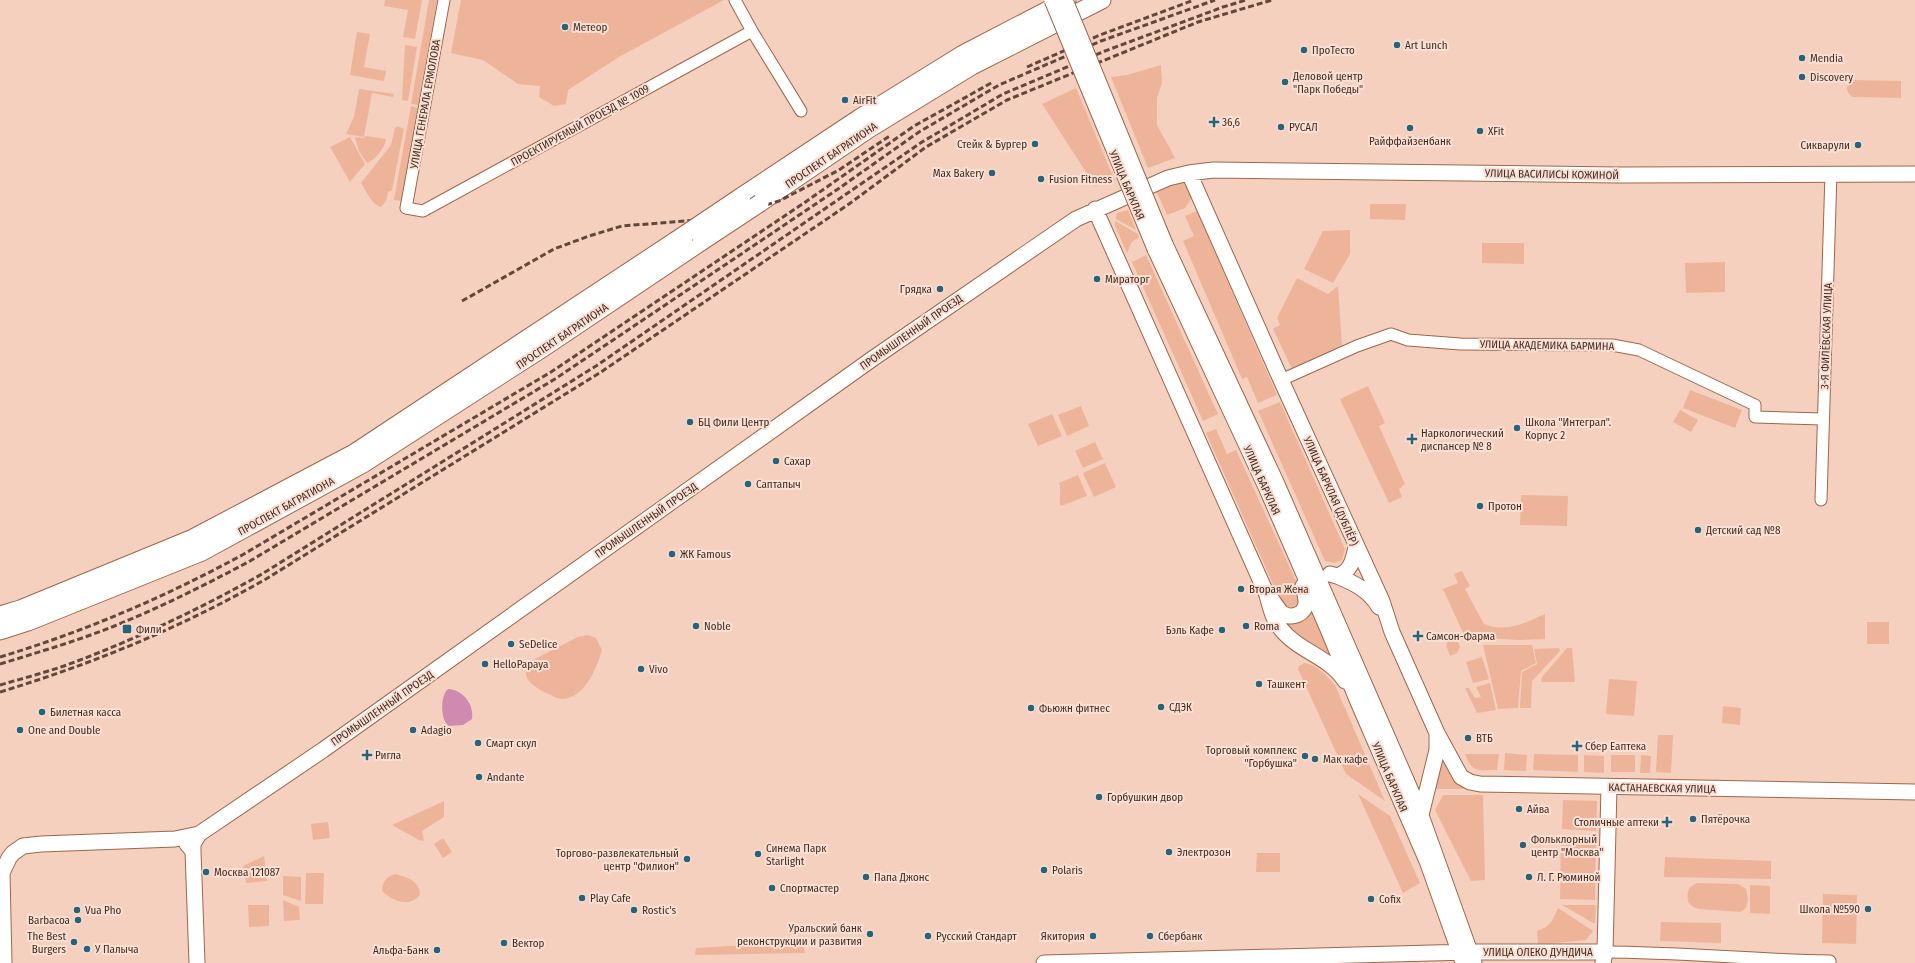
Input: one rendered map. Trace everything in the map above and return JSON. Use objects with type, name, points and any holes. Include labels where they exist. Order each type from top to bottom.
[{"type":"main road","name":"ПРОСПЕКТ БАГРАТИОНА","points":[[0,615],[20,609],[193,538],[354,453],[862,117],[963,54],[1066,0]]},
{"type":"main road","name":"ПРОСПЕКТ БАГРАТИОНА","points":[[0,631],[28,622],[202,552],[363,464],[543,348],[869,130],[972,66],[1102,0]]},
{"type":"street","name":"УЛИЦА ГЕНЕРАЛА ЕРМОЛОВА","points":[[406,208],[444,0]]},
{"type":"street","points":[[736,0],[752,32],[801,111]]},
{"type":"street","name":"УЛИЦА БАРКЛАЯ","points":[[1052,0],[1230,408],[1297,557],[1467,958]]},
{"type":"street","name":"УЛИЦА БАРКЛАЯ","points":[[1066,0],[1160,246],[1312,565],[1421,815],[1467,958]]},
{"type":"street","name":"ПРОЕКТИРУЕМЫЙ ПРОЕЗД № 1009","points":[[406,208],[423,211],[752,32]]},
{"type":"street","name":"УЛИЦА ВАСИЛИСЫ КОЖИНОЙ","points":[[1095,209],[1168,178],[1189,173],[1214,170],[1618,175],[1831,173],[1915,174]]},
{"type":"street","name":"УЛИЦА БАРКЛАЯ (ДУБЛЁР)","points":[[1189,173],[1356,547],[1382,601],[1392,632],[1438,733],[1437,750],[1421,815]]},
{"type":"street","name":"3-Я ФИЛЁВСКАЯ УЛИЦА","points":[[1821,500],[1831,173]]},
{"type":"street","points":[[1095,209],[1267,595],[1279,628],[1288,638],[1342,676],[1358,702]]},
{"type":"street","name":"ПРОМЫШЛЕННЫЙ ПРОЕЗД","points":[[4,963],[2,873],[8,858],[13,853],[24,846],[41,844],[175,839],[199,834],[323,750],[937,314],[1076,219],[1095,209]]},
{"type":"street","name":"УЛИЦА АКАДЕМИКА БАРМИНА","points":[[1281,380],[1357,346],[1391,334],[1408,340],[1460,344],[1612,345],[1639,350],[1754,405],[1755,417],[1823,419]]},
{"type":"street","points":[[1337,576],[1343,574],[1349,569],[1356,547]]},
{"type":"street","points":[[1267,595],[1284,614],[1292,616],[1302,611],[1306,601],[1297,557]]},
{"type":"street","points":[[1312,565],[1360,587],[1377,604],[1392,632]]},
{"type":"street","name":"КАСТАНАЕВСКАЯ УЛИЦА","points":[[1438,733],[1461,777],[1470,782],[1480,784],[1915,792]]},
{"type":"street","name":"УЛИЦА ОЛЕКО ДУНДИЧА","points":[[1044,963],[1305,957],[1604,957],[1609,787]]},
{"type":"street","points":[[197,963],[193,844],[199,834]]},
{"type":"street","points":[[175,839],[184,842],[193,851]]},
{"type":"street","points":[[1604,957],[1652,952],[1776,960],[1830,961],[1830,963]]},
{"type":"shaded area","points":[[385,0],[422,0],[415,39],[403,37],[408,10],[384,6]]},
{"type":"shaded area","points":[[429,0],[437,0],[419,105],[411,104]]},
{"type":"shaded area","name":"Метеор","points":[[461,0],[724,0],[619,57],[568,90],[566,104],[554,106],[539,97],[540,86],[518,84],[483,60],[451,53]]},
{"type":"shaded area","points":[[357,32],[370,34],[364,67],[386,71],[384,81],[350,75]]},
{"type":"shaded area","points":[[405,45],[417,47],[408,101],[402,100]]},
{"type":"shaded area","points":[[1161,65],[1162,83],[1157,98],[1157,125],[1175,158],[1148,168],[1111,77],[1127,75]]},
{"type":"shaded area","points":[[1853,80],[1901,81],[1901,98],[1853,97],[1848,93],[1847,86]]},
{"type":"shaded area","points":[[1076,88],[1115,181],[1095,186],[1042,104]]},
{"type":"shaded area","points":[[359,89],[394,94],[393,97],[372,93],[364,137],[346,134],[354,117]]},
{"type":"shaded area","points":[[411,106],[418,108],[401,201],[394,200]]},
{"type":"shaded area","points":[[398,126],[404,129],[392,190],[388,192],[386,201],[381,207],[372,201],[361,183],[391,145],[395,128]]},
{"type":"shaded area","points":[[366,136],[386,139],[384,146],[379,153],[367,163],[359,151],[355,137],[364,138]]},
{"type":"shaded area","points":[[350,137],[365,164],[350,182],[330,147]]},
{"type":"shaded area","points":[[1177,179],[1185,183],[1198,197],[1191,199],[1185,208],[1167,215],[1155,188]]},
{"type":"shaded area","points":[[1370,204],[1406,204],[1405,220],[1370,219]]},
{"type":"shaded area","points":[[1128,210],[1136,230],[1116,219],[1117,213]]},
{"type":"shaded area","points":[[1197,211],[1277,395],[1258,403],[1247,377],[1242,379],[1183,241],[1194,236],[1185,216]]},
{"type":"shaded area","points":[[1115,221],[1137,233],[1139,237],[1132,242],[1127,253],[1115,226]]},
{"type":"shaded area","points":[[1350,230],[1350,254],[1333,283],[1304,269],[1323,231]]},
{"type":"shaded area","points":[[1482,243],[1524,243],[1524,264],[1482,263]]},
{"type":"shaded area","points":[[1146,255],[1218,414],[1203,421],[1132,262]]},
{"type":"shaded area","points":[[1725,262],[1725,292],[1686,293],[1685,263]]},
{"type":"shaded area","points":[[1297,278],[1328,294],[1338,286],[1342,347],[1292,369],[1273,329],[1280,325],[1277,318]]},
{"type":"shaded area","points":[[1368,386],[1385,423],[1379,426],[1405,484],[1399,489],[1402,497],[1389,503],[1340,399]]},
{"type":"shaded area","points":[[1690,390],[1742,410],[1735,428],[1683,408]]},
{"type":"shaded area","points":[[1280,402],[1345,549],[1342,560],[1334,563],[1325,561],[1258,411]]},
{"type":"shaded area","points":[[1081,406],[1089,426],[1067,436],[1058,415]]},
{"type":"shaded area","points":[[1680,410],[1698,420],[1691,432],[1673,422]]},
{"type":"shaded area","points":[[1052,414],[1062,436],[1038,446],[1028,424]]},
{"type":"shaded area","points":[[1216,429],[1227,454],[1236,450],[1301,592],[1299,603],[1292,607],[1289,607],[1280,600],[1206,433]]},
{"type":"shaded area","points":[[1095,442],[1103,459],[1083,468],[1075,451]]},
{"type":"shaded area","points":[[1105,463],[1116,487],[1094,497],[1083,473]]},
{"type":"shaded area","points":[[1078,475],[1087,496],[1061,506],[1059,483]]},
{"type":"shaded area","points":[[1521,495],[1568,496],[1567,526],[1520,525]]},
{"type":"shaded area","points":[[1462,571],[1470,586],[1465,589],[1484,624],[1500,628],[1515,626],[1545,614],[1545,639],[1520,640],[1465,637],[1443,589],[1458,583],[1454,574]]},
{"type":"shaded area","points":[[1311,608],[1333,660],[1305,643],[1287,626],[1285,620]]},
{"type":"shaded area","points":[[1867,622],[1889,622],[1889,644],[1867,644]]},
{"type":"shaded area","points":[[587,635],[596,638],[602,650],[597,665],[584,688],[571,697],[563,699],[546,693],[530,683],[526,674],[529,664],[535,659],[578,637]]},
{"type":"shaded area","points":[[1456,636],[1460,647],[1457,653],[1450,656],[1446,645],[1449,639]]},
{"type":"shaded area","points":[[1483,645],[1532,645],[1536,663],[1521,671],[1518,708],[1498,709]]},
{"type":"shaded area","points":[[1559,648],[1560,651],[1532,681],[1531,708],[1520,708],[1522,672],[1537,664],[1534,649]]},
{"type":"shaded area","points":[[1567,648],[1572,648],[1575,682],[1541,682],[1542,677]]},
{"type":"shaded area","points":[[1482,657],[1489,679],[1473,683],[1466,662]]},
{"type":"shaded area","points":[[1304,663],[1317,668],[1335,685],[1385,801],[1346,774],[1298,669],[1299,666]]},
{"type":"shaded area","points":[[1609,679],[1637,681],[1634,716],[1606,714]]},
{"type":"shaded area","points":[[1490,683],[1496,710],[1477,713],[1465,688],[1469,688],[1475,698],[1481,697],[1476,687]]},
{"type":"shaded area","points":[[448,689],[463,695],[469,703],[472,719],[463,725],[449,726],[444,719],[442,702],[445,692]]},
{"type":"shaded area","points":[[1723,706],[1741,708],[1740,725],[1722,723]]},
{"type":"shaded area","points":[[1658,735],[1673,735],[1671,773],[1656,772]]},
{"type":"shaded area","points":[[1442,751],[1464,786],[1463,789],[1435,789]]},
{"type":"shaded area","points":[[1505,753],[1527,755],[1526,771],[1504,770]]},
{"type":"shaded area","points":[[1465,754],[1499,754],[1497,770],[1477,770],[1473,768]]},
{"type":"shaded area","points":[[1534,754],[1578,755],[1578,772],[1533,770]]},
{"type":"shaded area","points":[[1584,755],[1604,756],[1604,773],[1584,772]]},
{"type":"shaded area","points":[[1611,755],[1635,755],[1635,772],[1611,772]]},
{"type":"shaded area","points":[[1641,755],[1651,756],[1650,773],[1640,773]]},
{"type":"shaded area","points":[[1358,794],[1390,816],[1420,883],[1403,893]]},
{"type":"shaded area","points":[[1443,795],[1483,795],[1485,880],[1471,881],[1435,810]]},
{"type":"shaded area","points":[[1563,800],[1597,801],[1596,831],[1562,829]]},
{"type":"shaded area","points":[[444,801],[444,817],[422,831],[424,841],[419,840],[392,825]]},
{"type":"shaded area","points":[[328,822],[330,838],[313,840],[311,824]]},
{"type":"shaded area","points":[[1561,837],[1596,838],[1595,900],[1560,899]]},
{"type":"shaded area","points":[[443,838],[452,852],[443,858],[434,844]]},
{"type":"shaded area","points":[[1257,853],[1280,853],[1280,872],[1256,872]]},
{"type":"shaded area","points":[[264,856],[267,881],[246,883],[243,866]]},
{"type":"shaded area","points":[[1665,857],[1771,861],[1771,879],[1664,877]]},
{"type":"shaded area","points":[[306,873],[324,873],[323,904],[305,904]]},
{"type":"shaded area","points":[[395,874],[412,880],[418,886],[420,895],[411,901],[401,902],[391,898],[382,891],[386,880]]},
{"type":"shaded area","points":[[283,876],[301,877],[301,901],[283,895]]},
{"type":"shaded area","points":[[1697,883],[1738,884],[1746,889],[1748,899],[1746,908],[1740,912],[1699,909],[1693,907],[1688,902],[1688,893],[1689,888]]},
{"type":"shaded area","points":[[1750,885],[1770,886],[1770,914],[1750,913]]},
{"type":"shaded area","points":[[1823,894],[1857,895],[1856,944],[1822,943]]},
{"type":"shaded area","points":[[283,900],[299,907],[300,920],[284,921]]},
{"type":"shaded area","points":[[248,905],[269,905],[269,926],[249,927]]},
{"type":"shaded area","points":[[1562,905],[1596,905],[1595,924]]},
{"type":"shaded area","points":[[1558,908],[1593,931],[1586,940],[1538,945],[1537,931],[1548,925]]},
{"type":"shaded area","points":[[1661,922],[1721,923],[1721,943],[1660,941]]},
{"type":"shaded area","points":[[797,942],[804,948],[805,953],[695,955],[696,948]]},
{"type":"railway","points":[[1027,67],[1100,35],[1194,0]]},
{"type":"railway","points":[[0,664],[78,639],[124,622],[188,593],[250,561],[555,379],[838,189],[919,132],[999,85],[1101,41],[1215,0]]},
{"type":"railway","points":[[0,685],[64,666],[115,646],[214,600],[262,574],[596,366],[922,142],[1003,94],[1105,51],[1223,7],[1246,0]]},
{"type":"railway","points":[[0,692],[70,669],[169,629],[234,597],[266,579],[601,372],[849,204],[926,147],[1007,100],[1198,22],[1272,0]]},
{"type":"railway","points":[[0,657],[63,636],[125,612],[185,585],[244,554],[551,372],[804,203],[914,126],[993,82]]},
{"type":"railway","points":[[462,301],[554,249],[589,236],[622,226],[723,218],[779,201],[839,170],[891,135]]},
{"type":"place","name":"Метеор","points":[[565,27]]},
{"type":"place","name":"Art Lunch","points":[[1397,45]]},
{"type":"place","name":"ПроТесто","points":[[1304,50]]},
{"type":"place","name":"Mendia","points":[[1802,58]]},
{"type":"place","name":"Discovery","points":[[1802,77]]},
{"type":"place","name":"Деловой центр \"Парк Победы\"","points":[[1285,82]]},
{"type":"place","name":"AirFit","points":[[845,100]]},
{"type":"place","name":"36,6","points":[[1214,122]]},
{"type":"place","name":"РУСАЛ","points":[[1281,127]]},
{"type":"place","name":"Райффайзенбанк","points":[[1410,128]]},
{"type":"place","name":"XFit","points":[[1480,131]]},
{"type":"place","name":"Стейк & Бургер","points":[[1035,144]]},
{"type":"place","name":"Сикварули","points":[[1858,145]]},
{"type":"place","name":"Max Bakery","points":[[992,173]]},
{"type":"place","name":"Fusion Fitness","points":[[1041,179]]},
{"type":"place","name":"Мираторг","points":[[1097,279]]},
{"type":"place","name":"Грядка","points":[[940,289]]},
{"type":"place","name":"БЦ Фили Центр","points":[[690,422]]},
{"type":"place","name":"Школа \"Интеграл\". Корпус 2","points":[[1517,428]]},
{"type":"place","name":"Наркологический диспансер № 8","points":[[1412,439]]},
{"type":"place","name":"Сахар","points":[[776,461]]},
{"type":"place","name":"Саптапыч","points":[[748,484]]},
{"type":"place","name":"Протон","points":[[1480,506]]},
{"type":"place","name":"Детский сад №8","points":[[1698,530]]},
{"type":"place","name":"ЖК Famous","points":[[672,554]]},
{"type":"place","name":"Вторая Жена","points":[[1241,589]]},
{"type":"place","name":"Noble","points":[[696,626]]},
{"type":"place","name":"Roma","points":[[1246,626]]},
{"type":"place","name":"Фили","points":[[127,629]]},
{"type":"place","name":"Бэль Кафе","points":[[1222,630]]},
{"type":"place","name":"Самсон-Фарма","points":[[1418,636]]},
{"type":"place","name":"SeDelice","points":[[511,644]]},
{"type":"place","name":"HelloPapaya","points":[[485,664]]},
{"type":"place","name":"Vivo","points":[[641,669]]},
{"type":"place","name":"Ташкент","points":[[1259,684]]},
{"type":"place","name":"СДЭК","points":[[1161,707]]},
{"type":"place","name":"Фьюжн фитнес","points":[[1031,708]]},
{"type":"place","name":"Билетная касса","points":[[42,712]]},
{"type":"place","name":"One and Double","points":[[20,730]]},
{"type":"place","name":"Adagio","points":[[413,730]]},
{"type":"place","name":"ВТБ","points":[[1468,738]]},
{"type":"place","name":"Смарт скул","points":[[478,743]]},
{"type":"place","name":"Сбер Еаптека","points":[[1577,746]]},
{"type":"place","name":"Ригла","points":[[367,755]]},
{"type":"place","name":"Торговый комплекс \"Горбушка\"","points":[[1305,756]]},
{"type":"place","name":"Мак кафе","points":[[1315,759]]},
{"type":"place","name":"Andante","points":[[479,777]]},
{"type":"place","name":"Горбушкин двор","points":[[1099,797]]},
{"type":"place","name":"Айва","points":[[1519,809]]},
{"type":"place","name":"Пятёрочка","points":[[1693,819]]},
{"type":"place","name":"Столичные аптеки","points":[[1667,822]]},
{"type":"place","name":"Фольклорный центр \"Москва\"","points":[[1523,845]]},
{"type":"place","name":"Электрозон","points":[[1169,852]]},
{"type":"place","name":"Синема Парк Starlight","points":[[758,854]]},
{"type":"place","name":"Торгово-развлекательный центр \"Филион\"","points":[[687,859]]},
{"type":"place","name":"Polaris","points":[[1044,870]]},
{"type":"place","name":"Москва 121087","points":[[206,872]]},
{"type":"place","name":"Папа Джонс","points":[[866,877]]},
{"type":"place","name":"Л. Г. Рюминой","points":[[1529,877]]},
{"type":"place","name":"Спортмастер","points":[[772,888]]},
{"type":"place","name":"Play Cafe","points":[[582,898]]},
{"type":"place","name":"Cofix","points":[[1371,899]]},
{"type":"place","name":"Школа №590","points":[[1868,909]]},
{"type":"place","name":"Vua Pho","points":[[77,910]]},
{"type":"place","name":"Rostic's","points":[[634,910]]},
{"type":"place","name":"Barbacoa","points":[[78,920]]},
{"type":"place","name":"Уральский банк реконструкции и развития","points":[[870,934]]},
{"type":"place","name":"Русский Стандарт","points":[[928,936]]},
{"type":"place","name":"Якитория","points":[[1093,936]]},
{"type":"place","name":"Сбербанк","points":[[1150,936]]},
{"type":"place","name":"The Best Burgers","points":[[74,942]]},
{"type":"place","name":"Вектор","points":[[504,943]]},
{"type":"place","name":"У Палыча","points":[[87,949]]},
{"type":"place","name":"Альфа-Банк","points":[[437,950]]}]
